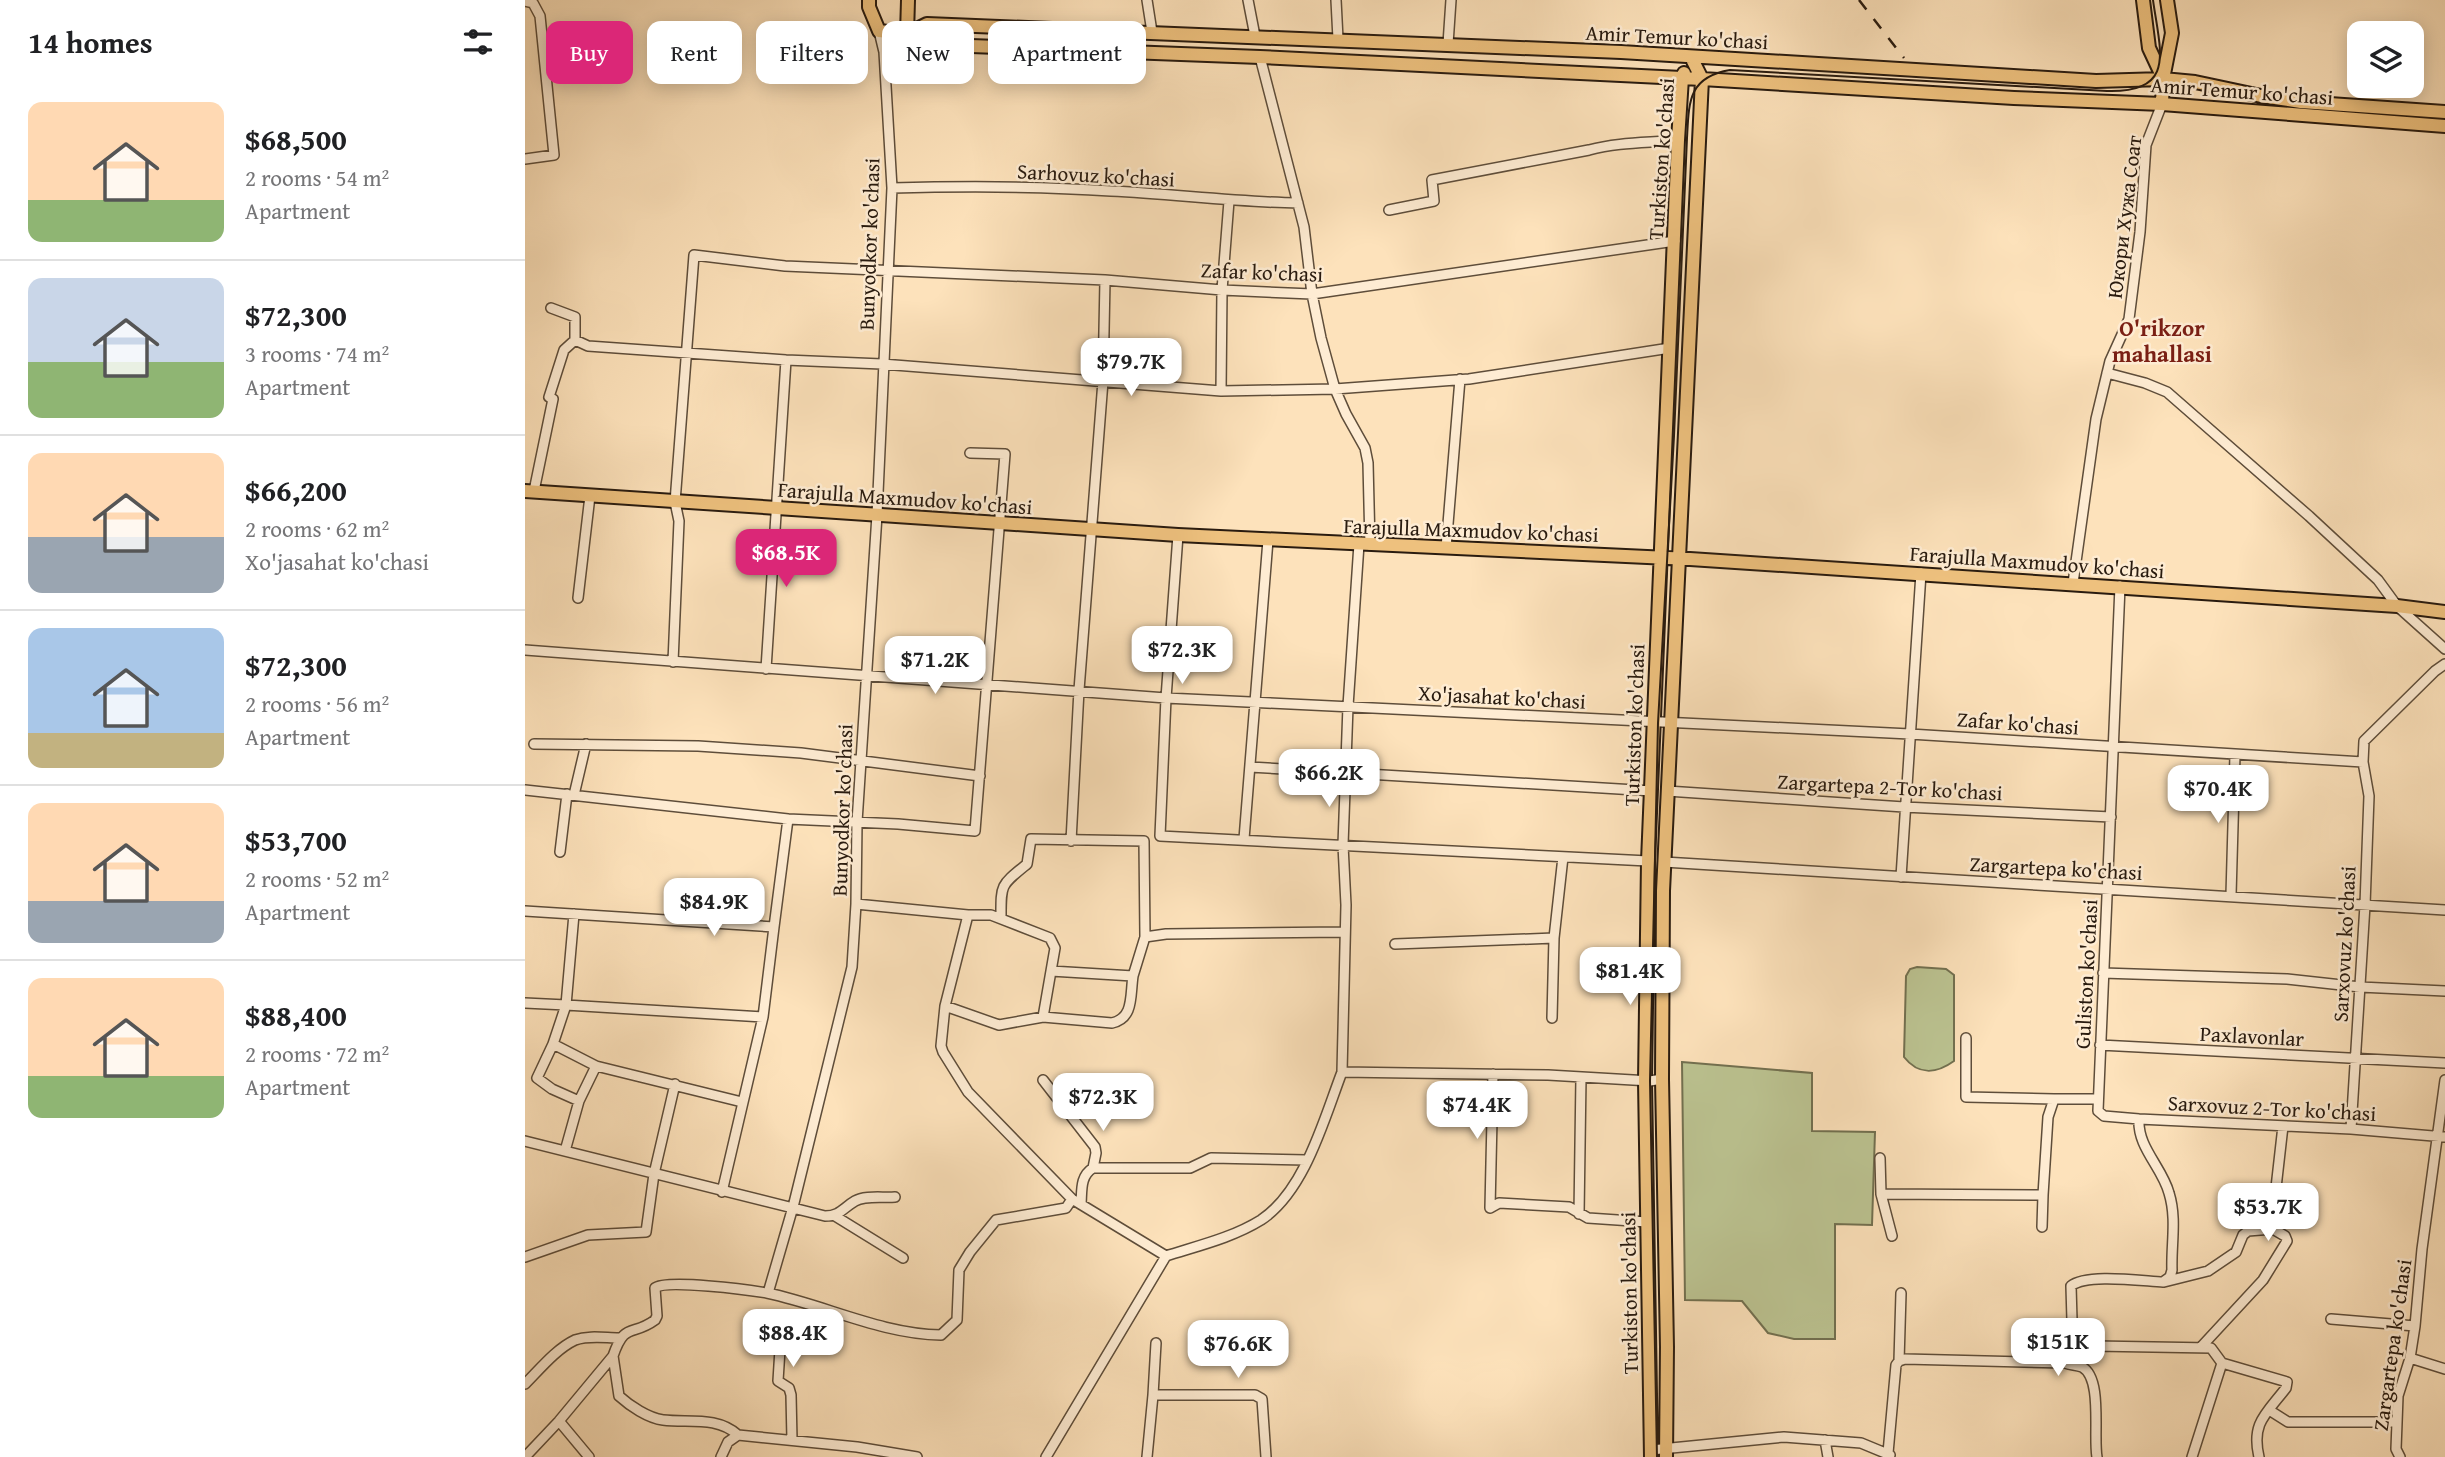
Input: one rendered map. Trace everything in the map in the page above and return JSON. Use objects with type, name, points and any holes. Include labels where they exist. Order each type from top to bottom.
[{"type":"main road","points":[[869,0],[869,7],[879,31]]},
{"type":"main road","points":[[907,21],[908,0]]},
{"type":"main road","points":[[2144,0],[2149,48],[2163,79]]},
{"type":"main road","points":[[2162,104],[2163,79],[2172,33],[2167,0]]},
{"type":"main road","name":"Amir Temur ko'chasi","points":[[974,26],[1448,44],[2096,81],[2163,79],[2195,82],[2301,102],[2445,112]]},
{"type":"main road","name":"Amir Temur ko'chasi","points":[[974,46],[1702,79],[2162,104],[2445,126]]},
{"type":"main road","name":"Turkiston ko'chasi","points":[[1651,1454],[1645,1081],[1648,861],[1678,140],[1682,78],[1691,57]]},
{"type":"main road","name":"Turkiston ko'chasi","points":[[1667,1453],[1662,1079],[1664,862],[1702,79],[1691,57]]},
{"type":"main road","name":"Farajulla Maxmudov ko'chasi","points":[[529,491],[1178,535],[1660,557],[1921,573],[2397,606],[2445,612]]},
{"type":"street","points":[[1147,0],[1152,32]]},
{"type":"street","points":[[1248,0],[1255,36]]},
{"type":"street","points":[[1336,0],[1338,39]]},
{"type":"street","points":[[1448,44],[1451,0]]},
{"type":"street","points":[[525,1],[533,3],[540,16],[554,155],[525,159]]},
{"type":"street","name":"Bunyodkor ko'chasi","points":[[768,1293],[793,1207],[852,967],[857,822],[877,515],[891,188],[884,52],[879,31]]},
{"type":"street","points":[[1046,1457],[1165,1256],[1244,1230],[1263,1219],[1292,1188],[1342,1072],[1346,905],[1343,845],[1348,706],[1364,545],[1368,463],[1365,448],[1335,389],[1312,294],[1304,227],[1260,57]]},
{"type":"street","name":"Юкори Хужа Соат","points":[[2073,583],[2096,419],[2115,346],[2129,319],[2140,232],[2146,145],[2162,104]]},
{"type":"street","points":[[1389,210],[1434,201],[1432,180],[1610,144],[1678,140]]},
{"type":"street","name":"Sarhovuz ko'chasi","points":[[891,188],[963,186],[1111,191],[1229,201],[1298,203]]},
{"type":"street","points":[[1221,391],[1223,290],[1229,201]]},
{"type":"street","name":"Zafar ko'chasi","points":[[686,352],[694,255],[785,266],[1105,280],[1312,294],[1675,241]]},
{"type":"street","points":[[1071,841],[1079,690],[1104,381],[1105,280]]},
{"type":"street","points":[[529,491],[553,399],[549,397],[564,350],[575,340],[575,317],[551,307]]},
{"type":"street","points":[[575,340],[588,346],[882,364],[1221,391],[1335,389],[1461,379],[1670,348]]},
{"type":"street","points":[[673,662],[679,521],[675,502],[686,352]]},
{"type":"street","points":[[766,669],[786,360]]},
{"type":"street","points":[[2107,373],[2152,385],[2167,392],[2309,516],[2378,580],[2397,606],[2445,648]]},
{"type":"street","points":[[1446,548],[1461,379]]},
{"type":"street","points":[[525,790],[788,819],[975,831],[1002,523],[1005,454],[970,453]]},
{"type":"street","points":[[578,598],[590,496]]},
{"type":"street","points":[[1178,535],[1166,698],[1160,836],[1648,861]]},
{"type":"street","points":[[1244,839],[1268,540]]},
{"type":"street","points":[[1901,877],[1921,573]]},
{"type":"street","name":"Guliston ko'chasi","points":[[2098,1111],[2120,586]]},
{"type":"street","name":"Xo'jasahat ko'chasi","points":[[525,650],[1166,698],[1670,723]]},
{"type":"street","points":[[2363,762],[2364,741],[2445,664]]},
{"type":"street","name":"Zafar ko'chasi","points":[[1670,723],[1910,734],[2363,762]]},
{"type":"street","points":[[534,744],[698,746],[801,754],[980,776]]},
{"type":"street","points":[[560,852],[571,794],[586,744]]},
{"type":"street","points":[[2231,895],[2235,755]]},
{"type":"street","name":"Sarxovuz ko'chasi","points":[[2351,1129],[2369,796],[2363,762]]},
{"type":"street","points":[[1250,766],[1652,791]]},
{"type":"street","name":"Zargartepa 2-Tor ko'chasi","points":[[1667,792],[2111,817]]},
{"type":"street","points":[[722,1192],[763,1017],[788,819]]},
{"type":"street","points":[[945,1006],[999,1025],[1043,1017],[1112,1023],[1122,1021],[1128,1015],[1133,976],[1145,937],[1144,841],[1031,839],[1027,864],[1004,882],[1001,891],[1001,918]]},
{"type":"street","points":[[1552,1018],[1554,937],[1563,857]]},
{"type":"street","name":"Zargartepa ko'chasi","points":[[1664,862],[2445,910]]},
{"type":"street","points":[[856,904],[991,915],[1050,938],[1055,948],[1043,1017]]},
{"type":"street","points":[[525,911],[774,927]]},
{"type":"street","points":[[574,914],[566,1005],[553,1044],[537,1078],[552,1089],[579,1101]]},
{"type":"street","points":[[968,915],[945,1006],[941,1046],[968,1092],[1077,1202],[1165,1256]]},
{"type":"street","points":[[1145,937],[1166,934],[1345,932]]},
{"type":"street","points":[[1395,944],[1554,937]]},
{"type":"street","points":[[1051,971],[1133,976]]},
{"type":"street","points":[[2103,973],[2287,979],[2360,987],[2445,991]]},
{"type":"street","points":[[525,1003],[763,1017]]},
{"type":"street","points":[[1966,1038],[1966,1097],[2098,1099]]},
{"type":"street","points":[[553,1044],[596,1066],[742,1102]]},
{"type":"street","name":"Paxlavonlar","points":[[2100,1045],[2445,1063]]},
{"type":"street","points":[[565,1152],[579,1101],[596,1066]]},
{"type":"street","points":[[1342,1072],[1493,1074],[1645,1081],[1662,1079]]},
{"type":"street","points":[[1493,1074],[1490,1208],[1499,1203],[1569,1207],[1588,1218],[1647,1222]]},
{"type":"street","points":[[1579,1214],[1581,1077]]},
{"type":"street","points":[[1042,1080],[1095,1147],[1093,1168]]},
{"type":"street","name":"Zargartepa ko'chasi","points":[[2398,1453],[2398,1396],[2410,1358],[2415,1326],[2422,1249],[2441,1136],[2445,1080]]},
{"type":"street","points":[[525,1257],[588,1235],[646,1231],[654,1174],[675,1084]]},
{"type":"street","points":[[2042,1227],[2048,1117],[2054,1099]]},
{"type":"street","name":"Sarxovuz 2-Tor ko'chasi","points":[[2098,1111],[2104,1116],[2139,1119],[2441,1136]]},
{"type":"street","points":[[2139,1119],[2140,1138],[2162,1173],[2174,1212],[2172,1270],[2163,1282]]},
{"type":"street","points":[[2273,1229],[2283,1126]]},
{"type":"street","points":[[525,1141],[722,1192],[835,1216],[903,1258]]},
{"type":"street","points":[[525,1384],[549,1359],[574,1341],[588,1337],[619,1338],[655,1320],[657,1285],[688,1284],[768,1293],[811,1307],[921,1335],[941,1335],[957,1320],[959,1270],[996,1220],[1066,1208],[1077,1202],[1083,1178],[1086,1172],[1093,1168],[1189,1168],[1211,1158],[1306,1160]]},
{"type":"street","points":[[1880,1158],[1881,1194],[1892,1236]]},
{"type":"street","points":[[1881,1194],[2043,1195]]},
{"type":"street","points":[[835,1216],[854,1201],[895,1197]]},
{"type":"street","points":[[2073,1355],[2070,1301],[2071,1286],[2076,1281],[2099,1279],[2163,1282],[2208,1271],[2236,1252],[2243,1235],[2248,1231],[2273,1229],[2285,1236],[2287,1241],[2284,1249],[2263,1280],[2201,1347]]},
{"type":"street","points":[[1651,1454],[1784,1437],[1861,1443],[1890,1455],[1896,1365],[1899,1361],[1901,1293]]},
{"type":"street","points":[[792,1440],[792,1395],[785,1384],[778,1381],[781,1333],[793,1321],[809,1316],[811,1307]]},
{"type":"street","points":[[2331,1319],[2415,1326]]},
{"type":"street","points":[[525,1457],[613,1356],[619,1338]]},
{"type":"street","points":[[1147,1457],[1156,1343]]},
{"type":"street","points":[[2065,1363],[2082,1348],[2095,1346],[2201,1347],[2211,1348],[2222,1363],[2287,1382],[2286,1388],[2258,1424],[2255,1441],[2259,1457]]},
{"type":"street","points":[[613,1356],[619,1396],[630,1406],[660,1420],[704,1421],[729,1427],[738,1434],[792,1440],[857,1452],[917,1457]]},
{"type":"street","points":[[2410,1358],[2445,1369]]},
{"type":"street","points":[[1899,1361],[2065,1363],[2083,1368],[2091,1377],[2095,1393],[2097,1457]]},
{"type":"street","points":[[2192,1457],[2222,1363]]},
{"type":"street","points":[[1153,1395],[1255,1395],[1262,1398],[1266,1457]]},
{"type":"street","points":[[2269,1410],[2288,1422],[2396,1422]]},
{"type":"street","points":[[559,1421],[589,1457]]},
{"type":"street","points":[[721,1457],[728,1442],[738,1434]]},
{"type":"street","points":[[1825,1440],[1828,1457]]},
{"type":"green space","points":[[1910,969],[1946,969],[1954,975],[1954,1061],[1927,1071],[1915,1067],[1904,1057],[1906,976]]},
{"type":"green space","points":[[1682,1062],[1812,1073],[1812,1131],[1875,1132],[1872,1225],[1835,1224],[1835,1339],[1794,1339],[1768,1333],[1742,1301],[1685,1300]]},
{"type":"tram line","points":[[1657,1457],[1650,1081],[1658,723],[1688,125],[1693,93],[1706,79],[1716,73],[1730,70],[2107,91],[2129,90],[2145,85],[2154,77],[2159,65],[2159,36],[2153,0]]},
{"type":"railway","points":[[1859,0],[1904,58]]},
{"type":"district","name":"O'rikzor mahallasi","points":[[2162,340]]}]
